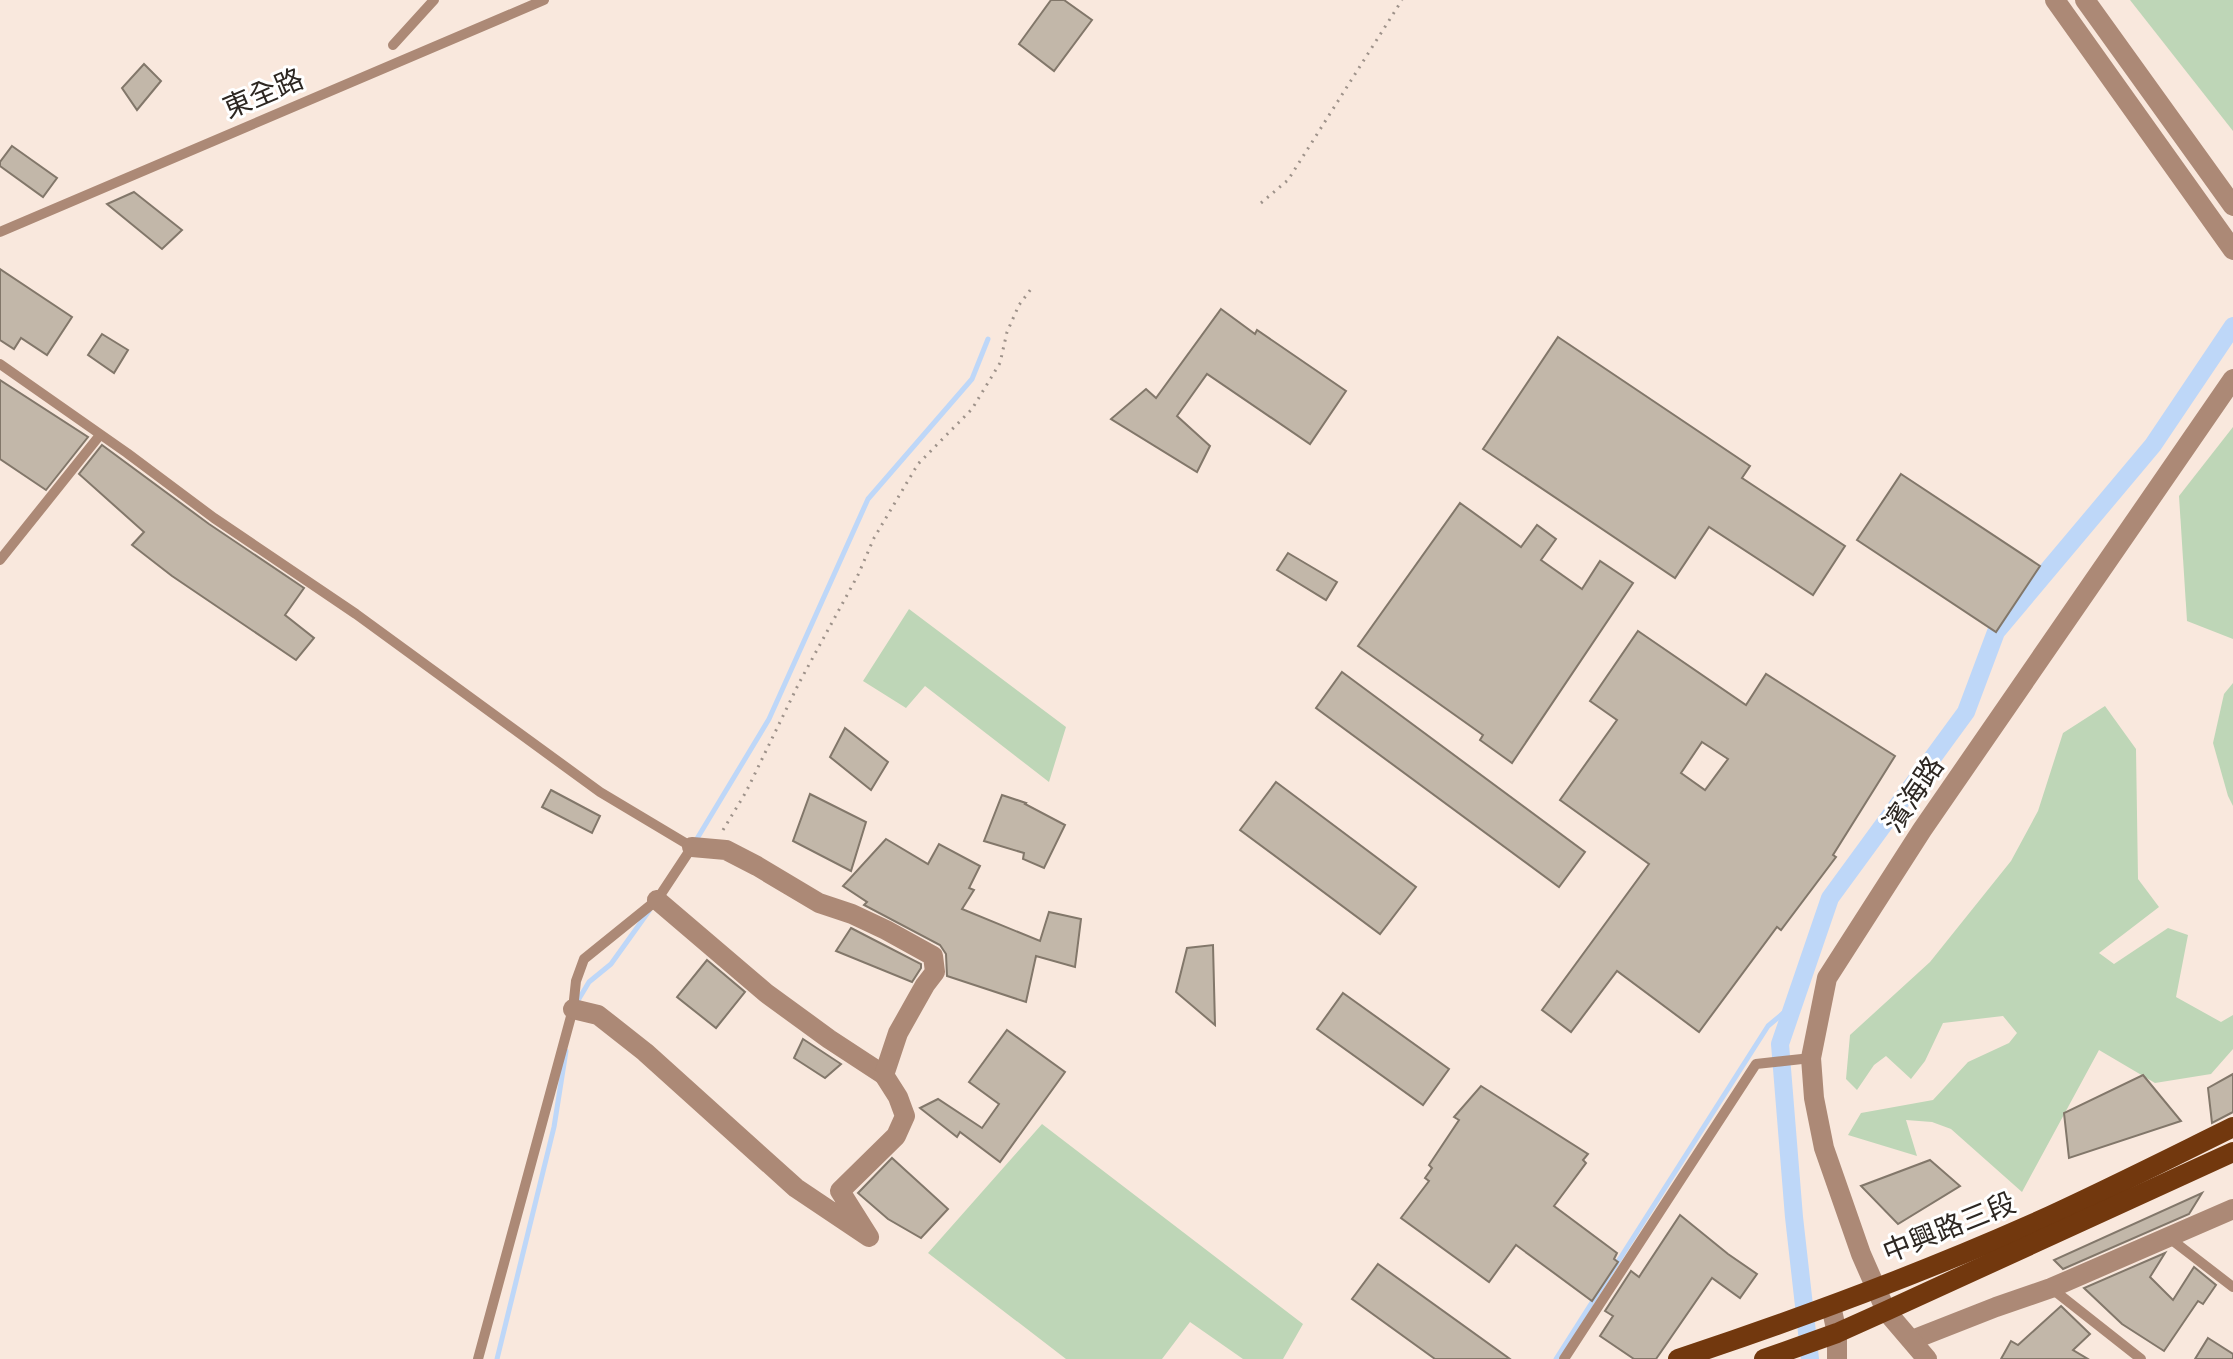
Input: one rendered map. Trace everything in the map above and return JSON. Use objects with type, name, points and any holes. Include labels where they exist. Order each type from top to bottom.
[{"type":"main road","name":"中興路三段","points":[[1678,1359],[1798,1319],[2033,1223],[2233,1127]]},
{"type":"main road","name":"中興路三段","points":[[1764,1359],[1837,1333],[2233,1152]]},
{"type":"street","points":[[2055,0],[2233,250]]},
{"type":"street","points":[[2085,0],[2233,206]]},
{"type":"street","name":"濱海路","points":[[1927,1359],[1886,1311],[1861,1254],[1824,1148],[1814,1098],[1811,1058],[1827,978],[1922,830],[2233,379]]},
{"type":"street","points":[[692,847],[726,850],[819,903],[852,914],[933,956],[935,972],[898,1033],[884,1075]]},
{"type":"street","points":[[573,1009],[598,1015],[645,1052],[796,1188],[869,1237],[840,1191],[896,1136],[905,1116],[898,1097],[884,1075],[766,993],[657,900]]},
{"type":"street","points":[[1912,1340],[2051,1288],[2233,1209]]},
{"type":"street","points":[[1831,1306],[1837,1333],[1837,1357]]},
{"type":"lane","points":[[393,45],[434,0]]},
{"type":"lane","name":"東全路","points":[[0,232],[544,0]]},
{"type":"lane","points":[[0,364],[225,526],[356,614],[600,792],[692,847],[657,900],[584,959],[478,1359]]},
{"type":"lane","points":[[0,560],[100,435]]},
{"type":"lane","points":[[1564,1359],[1756,1064],[1811,1058]]},
{"type":"lane","points":[[2168,1237],[2233,1287]]},
{"type":"lane","points":[[2051,1288],[2141,1359]]},
{"type":"path","points":[[1261,203],[1288,180],[1402,0]]},
{"type":"path","points":[[719,836],[746,792],[874,538],[918,464],[972,409],[1000,363],[1007,332],[1019,305],[1031,289]]},
{"type":"green space","points":[[2130,0],[2233,0],[2233,131]]},
{"type":"green space","points":[[2233,427],[2233,639],[2187,621],[2179,496]]},
{"type":"green space","points":[[909,609],[1066,727],[1049,782],[925,686],[906,708],[863,681]]},
{"type":"green space","points":[[2233,683],[2233,806],[2213,743],[2224,694]]},
{"type":"green space","points":[[2105,706],[2136,749],[2138,879],[2159,907],[2099,953],[2114,964],[2168,928],[2188,935],[2176,997],[2221,1022],[2233,1015],[2233,1049],[2211,1074],[2155,1083],[2099,1050],[2022,1192],[1951,1129],[1932,1122],[1906,1120],[1917,1156],[1848,1135],[1861,1113],[1933,1100],[1968,1062],[2009,1043],[2017,1033],[2003,1016],[1943,1023],[1925,1061],[1911,1079],[1886,1056],[1874,1065],[1857,1090],[1846,1079],[1850,1035],[1930,962],[2011,861],[2038,811],[2063,733]]},
{"type":"green space","points":[[1042,1124],[1303,1324],[1283,1359],[1243,1359],[1190,1322],[1162,1359],[1066,1359],[928,1253]]},
{"type":"building","points":[[1051,0],[1064,0],[1092,20],[1054,71],[1019,44]]},
{"type":"building","points":[[144,64],[161,81],[137,110],[122,88]]},
{"type":"building","points":[[12,146],[57,178],[43,197],[0,166]]},
{"type":"building","points":[[134,192],[182,230],[162,249],[107,204]]},
{"type":"building","points":[[0,269],[72,317],[47,355],[21,338],[14,349],[0,340]]},
{"type":"building","points":[[1221,309],[1346,391],[1310,444],[1207,374],[1177,416],[1210,446],[1197,472],[1111,419],[1146,389],[1156,398]]},
{"type":"building","points":[[102,334],[128,350],[114,373],[88,355]]},
{"type":"building","points":[[1558,337],[1750,466],[1742,478],[1845,546],[1813,595],[1709,527],[1675,578],[1483,449]]},
{"type":"building","points":[[0,380],[88,437],[46,490],[0,459]]},
{"type":"building","points":[[102,445],[209,524],[304,588],[285,615],[314,638],[296,660],[172,576],[132,545],[144,532],[79,474]]},
{"type":"building","points":[[1901,474],[2040,566],[1996,632],[1857,540]]},
{"type":"building","points":[[1460,503],[1521,547],[1537,525],[1556,539],[1541,560],[1582,589],[1600,561],[1633,583],[1512,763],[1480,740],[1483,735],[1358,646]]},
{"type":"building","points":[[1288,553],[1337,582],[1326,600],[1277,570]]},
{"type":"building","points":[[1638,631],[1746,705],[1766,674],[1895,756],[1833,855],[1836,857],[1781,930],[1777,927],[1699,1032],[1617,971],[1571,1032],[1542,1010],[1649,864],[1560,800],[1617,720],[1590,701]],"holes":[[[1702,742],[1728,759],[1705,790],[1681,773]]]},
{"type":"building","points":[[1342,672],[1585,852],[1559,887],[1316,708]]},
{"type":"building","points":[[845,728],[888,762],[871,790],[830,757]]},
{"type":"building","points":[[1276,782],[1416,887],[1380,934],[1240,830]]},
{"type":"building","points":[[551,790],[600,816],[592,833],[542,807]]},
{"type":"building","points":[[810,794],[866,822],[851,871],[793,841]]},
{"type":"building","points":[[1002,795],[1026,803],[1065,825],[1044,868],[1023,859],[1024,853],[984,841]]},
{"type":"building","points":[[886,839],[928,864],[939,844],[980,866],[969,888],[974,890],[962,909],[1040,941],[1049,912],[1081,919],[1075,967],[1036,956],[1026,1002],[947,976],[946,954],[940,945],[864,905],[867,902],[843,886]]},
{"type":"building","points":[[851,928],[921,964],[912,982],[836,951]]},
{"type":"building","points":[[1213,945],[1215,1025],[1176,992],[1187,948]]},
{"type":"building","points":[[707,960],[745,992],[716,1028],[677,997]]},
{"type":"building","points":[[1343,993],[1449,1069],[1423,1105],[1317,1029]]},
{"type":"building","points":[[1007,1030],[1065,1072],[1000,1162],[960,1132],[957,1137],[920,1108],[938,1099],[982,1128],[999,1104],[969,1082]]},
{"type":"building","points":[[803,1039],[841,1064],[825,1078],[794,1058]]},
{"type":"building","points":[[2233,1074],[2233,1112],[2212,1123],[2208,1088]]},
{"type":"building","points":[[2143,1075],[2181,1121],[2069,1158],[2064,1113]]},
{"type":"building","points":[[1481,1086],[1588,1154],[1583,1160],[1586,1163],[1554,1206],[1617,1253],[1614,1259],[1618,1262],[1592,1301],[1516,1245],[1489,1282],[1401,1218],[1429,1181],[1425,1178],[1432,1168],[1429,1165],[1459,1120],[1454,1117]]},
{"type":"building","points":[[892,1158],[948,1209],[921,1238],[888,1219],[858,1193]]},
{"type":"building","points":[[1930,1160],[1960,1186],[1898,1224],[1861,1186]]},
{"type":"building","points":[[2202,1193],[2189,1214],[2063,1269],[2054,1260]]},
{"type":"building","points":[[1680,1215],[1757,1274],[1740,1298],[1712,1278],[1656,1359],[1634,1359],[1600,1336],[1613,1316],[1605,1311],[1631,1271],[1639,1277]]},
{"type":"building","points":[[2165,1253],[2150,1277],[2173,1300],[2194,1267],[2216,1285],[2203,1304],[2198,1301],[2164,1351],[2122,1324],[2084,1288]]},
{"type":"building","points":[[1378,1264],[1510,1359],[1435,1359],[1352,1299]]},
{"type":"building","points":[[2061,1306],[2090,1334],[2073,1350],[2088,1359],[2001,1359],[2011,1341],[2018,1345]]},
{"type":"building","points":[[2208,1338],[2233,1354],[2233,1359],[2195,1359]]},
{"type":"waterway","points":[[1810,1359],[1794,1217],[1780,1044],[1830,898],[1966,712],[1996,632],[2153,445],[2233,326]]},
{"type":"waterway","points":[[695,842],[769,719],[868,499],[972,379],[988,339]]},
{"type":"waterway","points":[[577,1002],[589,982],[611,964],[649,911]]},
{"type":"waterway","points":[[1556,1359],[1768,1026],[1793,1005]]},
{"type":"waterway","points":[[497,1359],[554,1127],[566,1051]]}]
